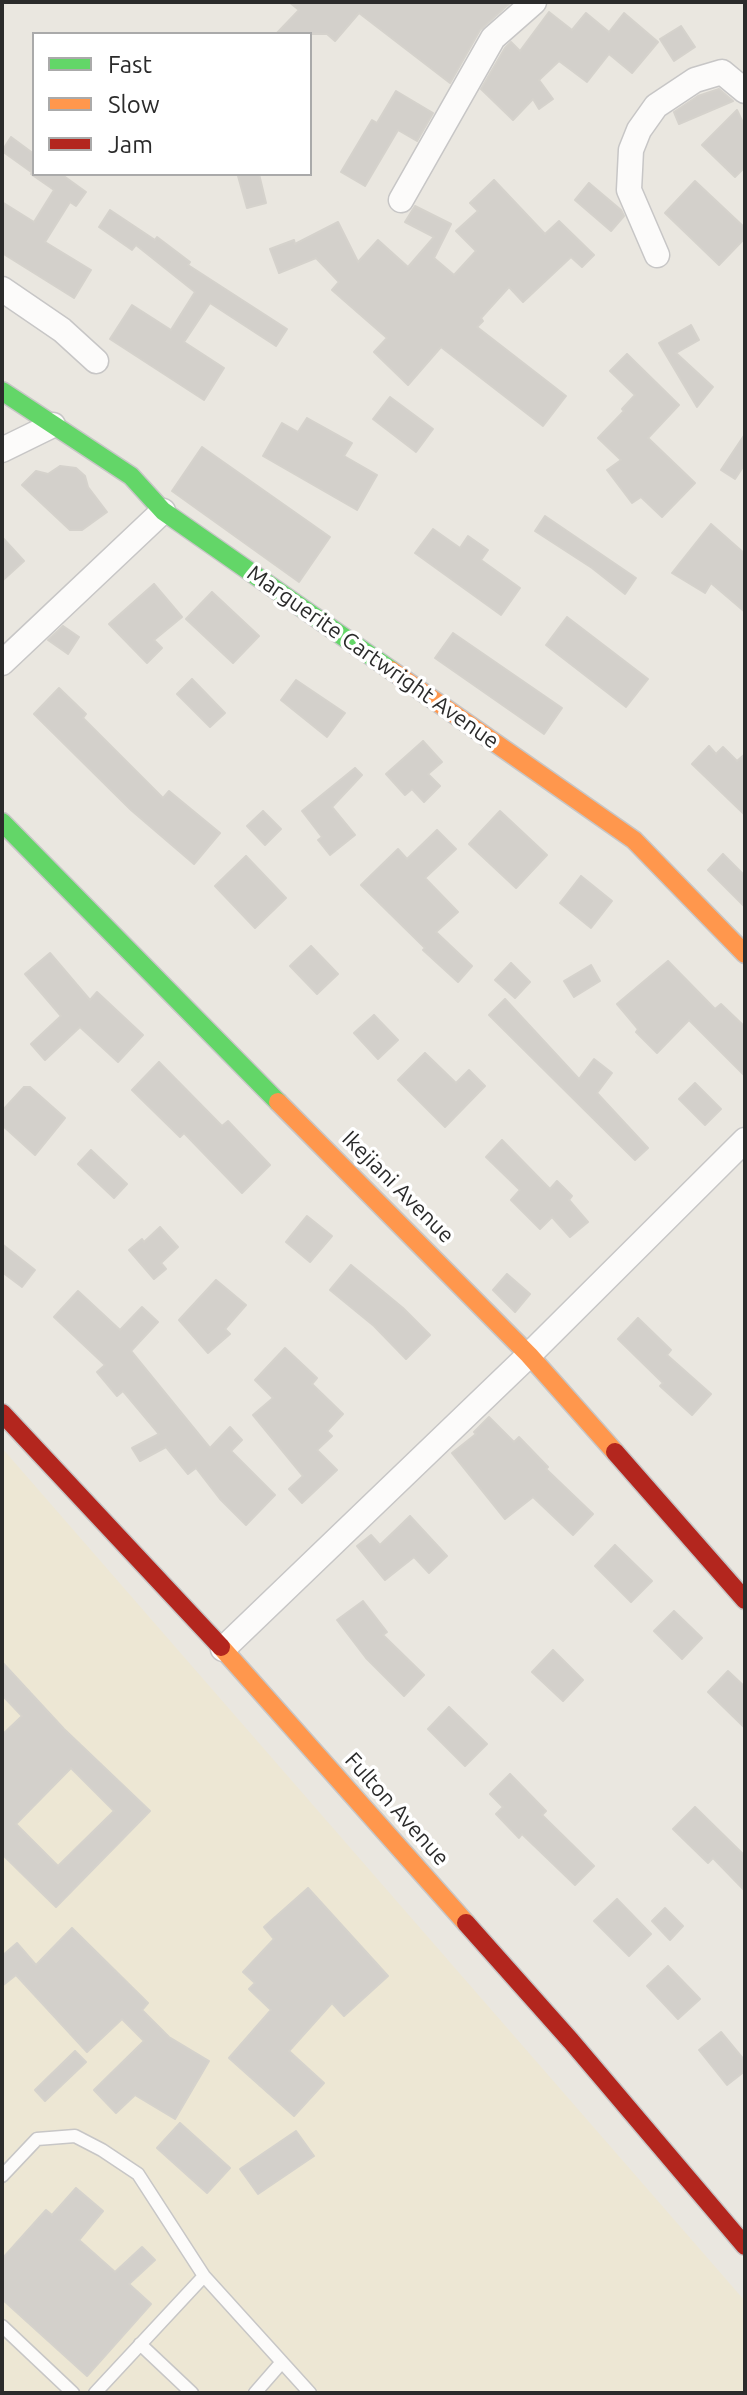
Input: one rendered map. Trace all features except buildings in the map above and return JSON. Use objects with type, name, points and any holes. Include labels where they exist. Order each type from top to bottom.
[{"type":"street","points":[[401,200],[493,38],[534,2]]},
{"type":"street","points":[[657,255],[629,190],[631,150],[639,130],[656,106],[695,80],[722,72],[745,91]]},
{"type":"street","points":[[2,289],[62,330],[96,361]]},
{"type":"street","name":"Marguerite Cartwright Avenue","points":[[2,391],[131,476],[163,511],[634,840],[745,954]]},
{"type":"street","points":[[2,450],[53,425]]},
{"type":"street","points":[[2,663],[163,511]]},
{"type":"street","name":"Ikejiani Avenue","points":[[2,822],[529,1355],[745,1600]]},
{"type":"street","points":[[223,1649],[529,1355],[745,1140]]},
{"type":"street","name":"Fulton Avenue","points":[[2,1413],[223,1649],[571,2041],[745,2246]]},
{"type":"lane","points":[[2,2176],[37,2139],[75,2136],[138,2174],[204,2276],[310,2393]]},
{"type":"lane","points":[[95,2393],[204,2276]]},
{"type":"lane","points":[[2,2326],[73,2393]]},
{"type":"lane","points":[[140,2344],[192,2393]]},
{"type":"lane","points":[[255,2393],[282,2362]]},
{"type":"shaded area","points":[[2,1448],[745,2301],[745,2393],[2,2393]]},
{"type":"traffic: fast","points":[[2,391],[131,476],[163,511],[391,670]]},
{"type":"traffic: fast","points":[[2,822],[278,1102]]},
{"type":"traffic: slow","points":[[391,670],[634,840],[745,954]]},
{"type":"traffic: slow","points":[[278,1102],[529,1355],[615,1452]]},
{"type":"traffic: slow","points":[[221,1647],[466,1923]]},
{"type":"traffic: jam","points":[[2,1413],[221,1647]]},
{"type":"traffic: jam","points":[[615,1452],[745,1600]]},
{"type":"traffic: jam","points":[[466,1923],[745,2246]]}]
